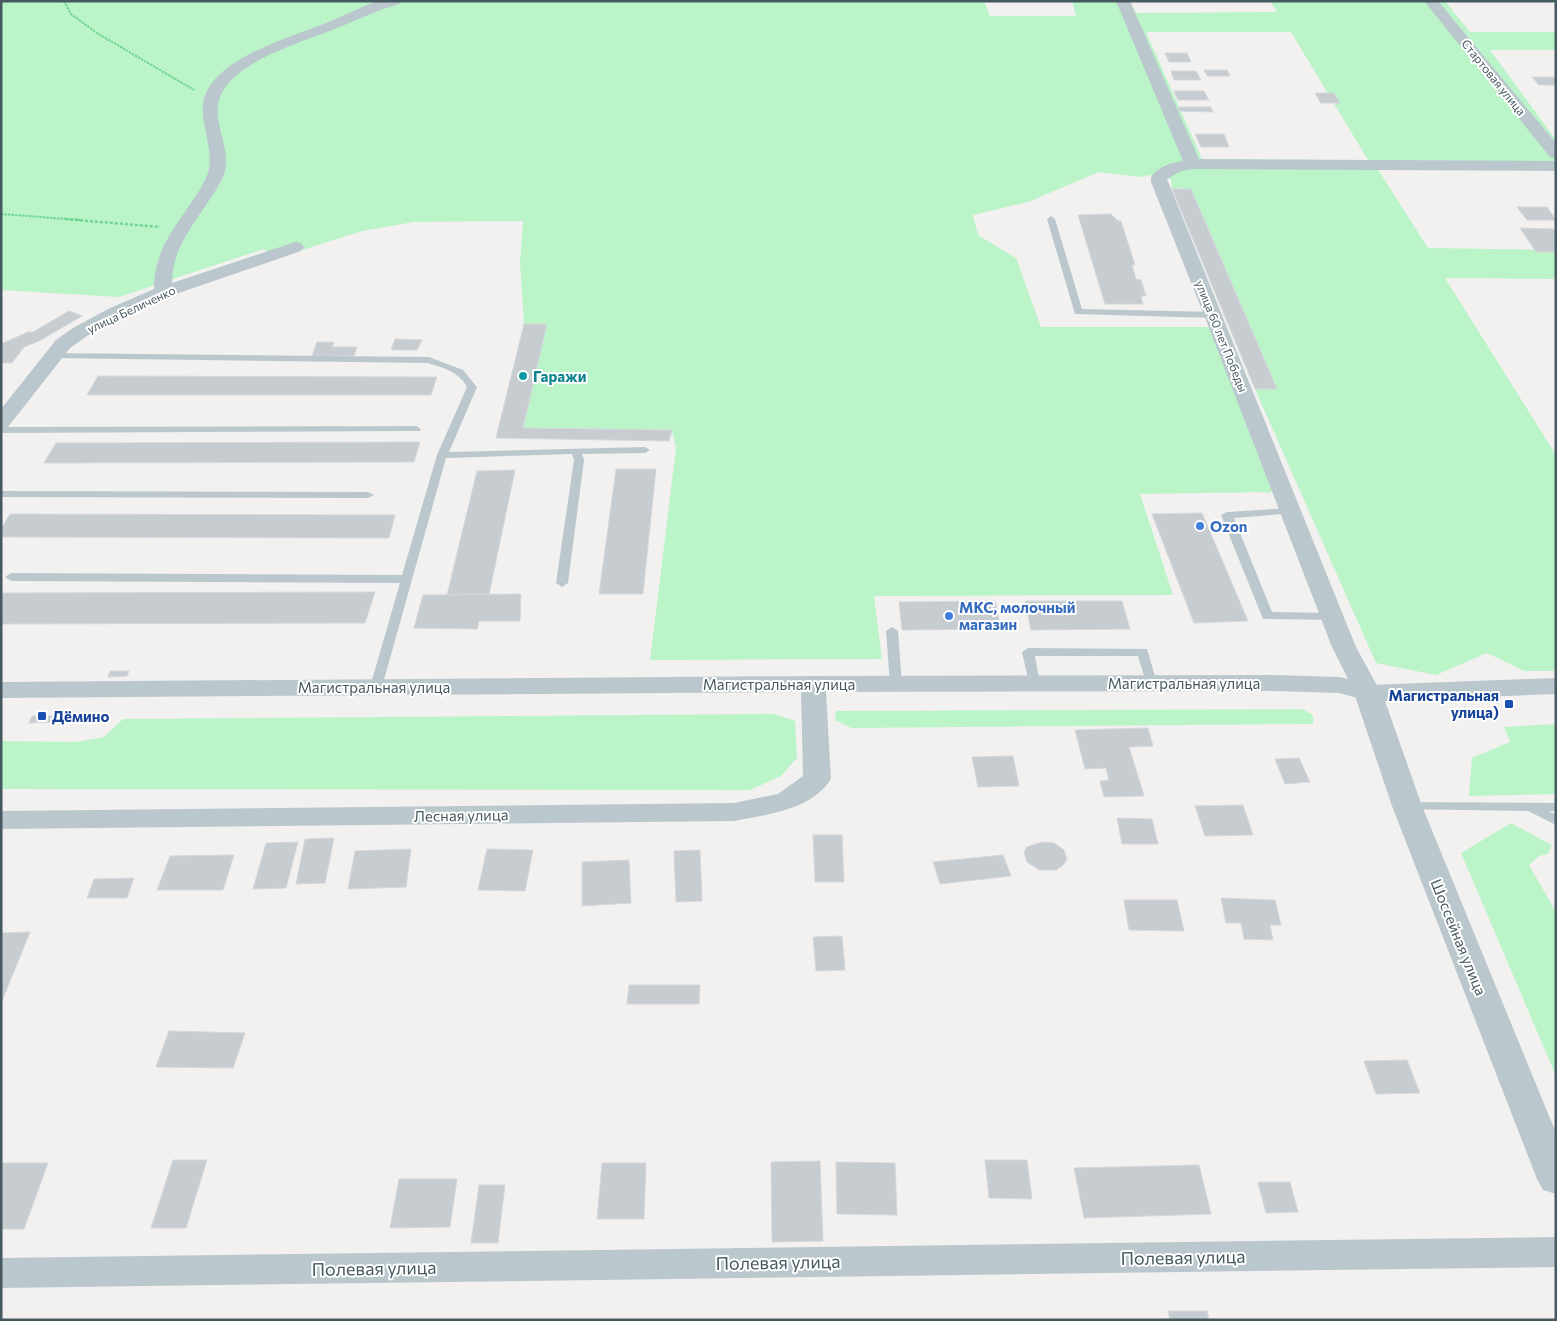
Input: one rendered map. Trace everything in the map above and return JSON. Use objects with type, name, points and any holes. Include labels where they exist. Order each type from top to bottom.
[{"type":"street","points":[[162,292],[161,279],[168,252],[180,229],[207,192],[218,172],[211,101],[228,75],[246,62],[394,1]]},
{"type":"street","points":[[1123,1],[1193,164],[1556,166]]},
{"type":"street","name":"Стартовая улица","points":[[1431,1],[1556,154]]},
{"type":"street","name":"улица 60 лет Победы","points":[[1193,164],[1178,166],[1165,172],[1159,177],[1159,182],[1214,315],[1344,647],[1368,693]]},
{"type":"street","name":"улица Беличенко","points":[[1,423],[63,344],[80,332],[115,313],[162,292],[295,247]]},
{"type":"street","name":"Магистральная улица","points":[[1,690],[1152,683],[1340,685],[1368,693],[1556,686]]},
{"type":"street","name":"Лесная улица","points":[[1,820],[734,812],[787,801],[817,779],[813,684]]},
{"type":"street","name":"Шоссейная улица","points":[[1368,693],[1407,806],[1556,1179]]},
{"type":"street","name":"Полевая улица","points":[[1,1273],[1556,1252]]},
{"type":"lane","points":[[1052,219],[1078,312],[1214,315]]},
{"type":"lane","points":[[54,356],[429,360],[454,367],[469,380],[472,387],[442,455],[376,687]]},
{"type":"lane","points":[[1,430],[416,429]]},
{"type":"lane","points":[[442,455],[645,450]]},
{"type":"lane","points":[[562,584],[580,460],[576,451]]},
{"type":"lane","points":[[1,494],[368,495]]},
{"type":"lane","points":[[1290,510],[1227,514],[1267,616],[1332,617]]},
{"type":"lane","points":[[11,577],[407,579]]},
{"type":"lane","points":[[892,631],[896,684]]},
{"type":"lane","points":[[1407,806],[1556,807]]},
{"type":"lane","points":[[1531,807],[1556,821]]},
{"type":"path","points":[[64,1],[71,14],[97,32],[211,101]]},
{"type":"path","points":[[1,214],[180,229]]},
{"type":"green space","points":[[1,1],[984,1],[990,16],[1076,16],[1072,1],[1130,1],[1136,13],[1277,12],[1270,1],[1445,1],[1470,32],[1556,32],[1556,50],[1490,50],[1556,140],[1556,168],[1377,168],[1428,248],[1556,250],[1556,279],[1445,278],[1556,455],[1556,671],[1524,671],[1487,653],[1436,675],[1376,663],[1255,389],[1277,389],[1191,189],[1172,189],[1171,179],[1150,175],[1140,177],[1099,172],[1028,202],[973,215],[978,235],[1016,258],[1041,327],[1210,327],[1272,492],[1140,494],[1173,595],[874,596],[882,659],[650,660],[676,448],[672,430],[523,428],[524,324],[520,263],[523,221],[414,222],[362,231],[277,258],[264,249],[119,297],[1,290]],"holes":[[[1146,32],[1291,32],[1368,160],[1202,159]]]},
{"type":"green space","points":[[1302,709],[1313,715],[1313,724],[851,728],[835,720],[836,711]]},
{"type":"green space","points":[[775,714],[795,721],[797,758],[781,776],[750,790],[1,789],[1,741],[75,742],[104,737],[123,719]]},
{"type":"green space","points":[[1556,724],[1556,794],[1469,796],[1472,758],[1510,742],[1504,727]]},
{"type":"green space","points":[[1511,823],[1552,845],[1548,854],[1539,856],[1529,865],[1556,912],[1556,1076],[1461,853]]},
{"type":"building","points":[[1165,53],[1187,53],[1191,62],[1169,62]]},
{"type":"building","points":[[1204,70],[1227,70],[1230,76],[1207,76]]},
{"type":"building","points":[[1171,71],[1196,71],[1201,80],[1174,80]]},
{"type":"building","points":[[1532,77],[1556,77],[1556,85],[1539,85]]},
{"type":"building","points":[[1174,91],[1204,91],[1209,100],[1178,100]]},
{"type":"building","points":[[1315,93],[1334,93],[1340,103],[1321,103]]},
{"type":"building","points":[[1178,107],[1211,107],[1213,112],[1180,111]]},
{"type":"building","points":[[1195,134],[1224,134],[1229,147],[1201,147]]},
{"type":"building","points":[[1172,189],[1191,189],[1277,389],[1255,389]]},
{"type":"building","points":[[1517,207],[1547,207],[1556,220],[1527,220]]},
{"type":"building","points":[[1111,214],[1118,221],[1121,221],[1135,265],[1132,265],[1136,279],[1141,280],[1146,296],[1141,296],[1143,304],[1105,304],[1078,215]]},
{"type":"building","points":[[1520,228],[1556,229],[1556,252],[1536,252]]},
{"type":"building","points":[[69,311],[82,316],[39,341],[24,347],[12,363],[1,363],[1,344],[28,332],[33,332]]},
{"type":"building","name":"Гаражи","points":[[524,324],[547,324],[523,428],[672,430],[669,441],[496,438]]},
{"type":"building","points":[[395,339],[422,340],[417,350],[391,350]]},
{"type":"building","points":[[317,342],[334,342],[332,347],[357,347],[354,356],[312,356]]},
{"type":"building","points":[[98,376],[437,377],[431,395],[87,395]]},
{"type":"building","points":[[420,442],[414,462],[44,463],[56,443]]},
{"type":"building","points":[[616,469],[656,469],[643,594],[599,594]]},
{"type":"building","points":[[515,470],[489,595],[447,595],[477,471]]},
{"type":"building","points":[[1202,513],[1248,621],[1194,623],[1152,514]]},
{"type":"building","points":[[10,514],[395,515],[389,538],[1,537],[1,529]]},
{"type":"building","points":[[375,592],[365,623],[1,624],[1,593]]},
{"type":"building","points":[[521,594],[520,621],[479,621],[477,629],[414,628],[423,595]]},
{"type":"building","name":"МКС, молочный магазин","points":[[995,601],[1001,629],[902,630],[899,602]]},
{"type":"building","points":[[1025,601],[1122,601],[1130,629],[1031,630]]},
{"type":"building","points":[[110,671],[129,671],[127,676],[108,677]]},
{"type":"building","points":[[32,716],[53,716],[50,722],[29,723]]},
{"type":"building","points":[[1148,728],[1153,746],[1129,747],[1144,796],[1104,797],[1100,781],[1109,780],[1106,768],[1085,769],[1075,730]]},
{"type":"building","points":[[1013,756],[1019,786],[978,787],[972,757]]},
{"type":"building","points":[[1299,758],[1310,782],[1285,784],[1275,759]]},
{"type":"building","points":[[1243,805],[1253,835],[1205,836],[1195,806]]},
{"type":"building","points":[[1117,818],[1152,819],[1158,844],[1122,844]]},
{"type":"building","points":[[813,835],[842,835],[844,882],[815,882]]},
{"type":"building","points":[[334,838],[325,883],[296,884],[305,839]]},
{"type":"building","points":[[298,842],[286,888],[253,889],[266,843]]},
{"type":"building","points":[[1042,842],[1054,843],[1064,850],[1067,860],[1056,870],[1039,870],[1027,862],[1024,852],[1027,847]]},
{"type":"building","points":[[411,849],[406,887],[348,889],[355,851]]},
{"type":"building","points":[[487,849],[533,850],[525,891],[478,890]]},
{"type":"building","points":[[700,850],[702,901],[676,902],[674,851]]},
{"type":"building","points":[[234,855],[223,890],[157,890],[170,856]]},
{"type":"building","points":[[1003,855],[1011,876],[940,884],[933,862]]},
{"type":"building","points":[[629,860],[631,903],[582,906],[582,862]]},
{"type":"building","points":[[134,878],[127,898],[87,898],[94,879]]},
{"type":"building","points":[[1221,898],[1275,900],[1281,925],[1270,925],[1273,940],[1244,939],[1241,923],[1226,923]]},
{"type":"building","points":[[1124,900],[1177,900],[1184,931],[1129,930]]},
{"type":"building","points":[[30,932],[2,1001],[1,1001],[1,933]]},
{"type":"building","points":[[842,936],[845,970],[816,971],[813,937]]},
{"type":"building","points":[[629,985],[700,985],[699,1004],[627,1004]]},
{"type":"building","points":[[169,1031],[245,1033],[233,1068],[156,1067]]},
{"type":"building","points":[[1407,1060],[1420,1093],[1376,1094],[1364,1061]]},
{"type":"building","points":[[173,1160],[207,1160],[186,1228],[151,1228]]},
{"type":"building","points":[[985,1160],[1027,1160],[1032,1199],[989,1198]]},
{"type":"building","points":[[820,1161],[823,1241],[772,1242],[771,1162]]},
{"type":"building","points":[[836,1162],[895,1163],[897,1215],[837,1214]]},
{"type":"building","points":[[1,1163],[48,1163],[24,1229],[1,1229]]},
{"type":"building","points":[[602,1163],[646,1163],[644,1219],[597,1219]]},
{"type":"building","points":[[1199,1165],[1211,1214],[1084,1218],[1074,1168]]},
{"type":"building","points":[[399,1179],[457,1179],[450,1227],[390,1228]]},
{"type":"building","points":[[1258,1182],[1290,1182],[1298,1212],[1266,1213]]},
{"type":"building","points":[[479,1185],[505,1185],[498,1243],[471,1243]]},
{"type":"building","points":[[1168,1311],[1207,1311],[1209,1320],[1170,1320]]},
{"type":"place","name":"Гаражи","points":[[523,376]]},
{"type":"place","name":"Ozon","points":[[1200,526]]},
{"type":"place","name":"МКС, молочный магазин","points":[[949,616]]},
{"type":"place","name":"Магистральная улица)","points":[[1509,704]]},
{"type":"place","name":"Дёмино","points":[[42,716]]}]
